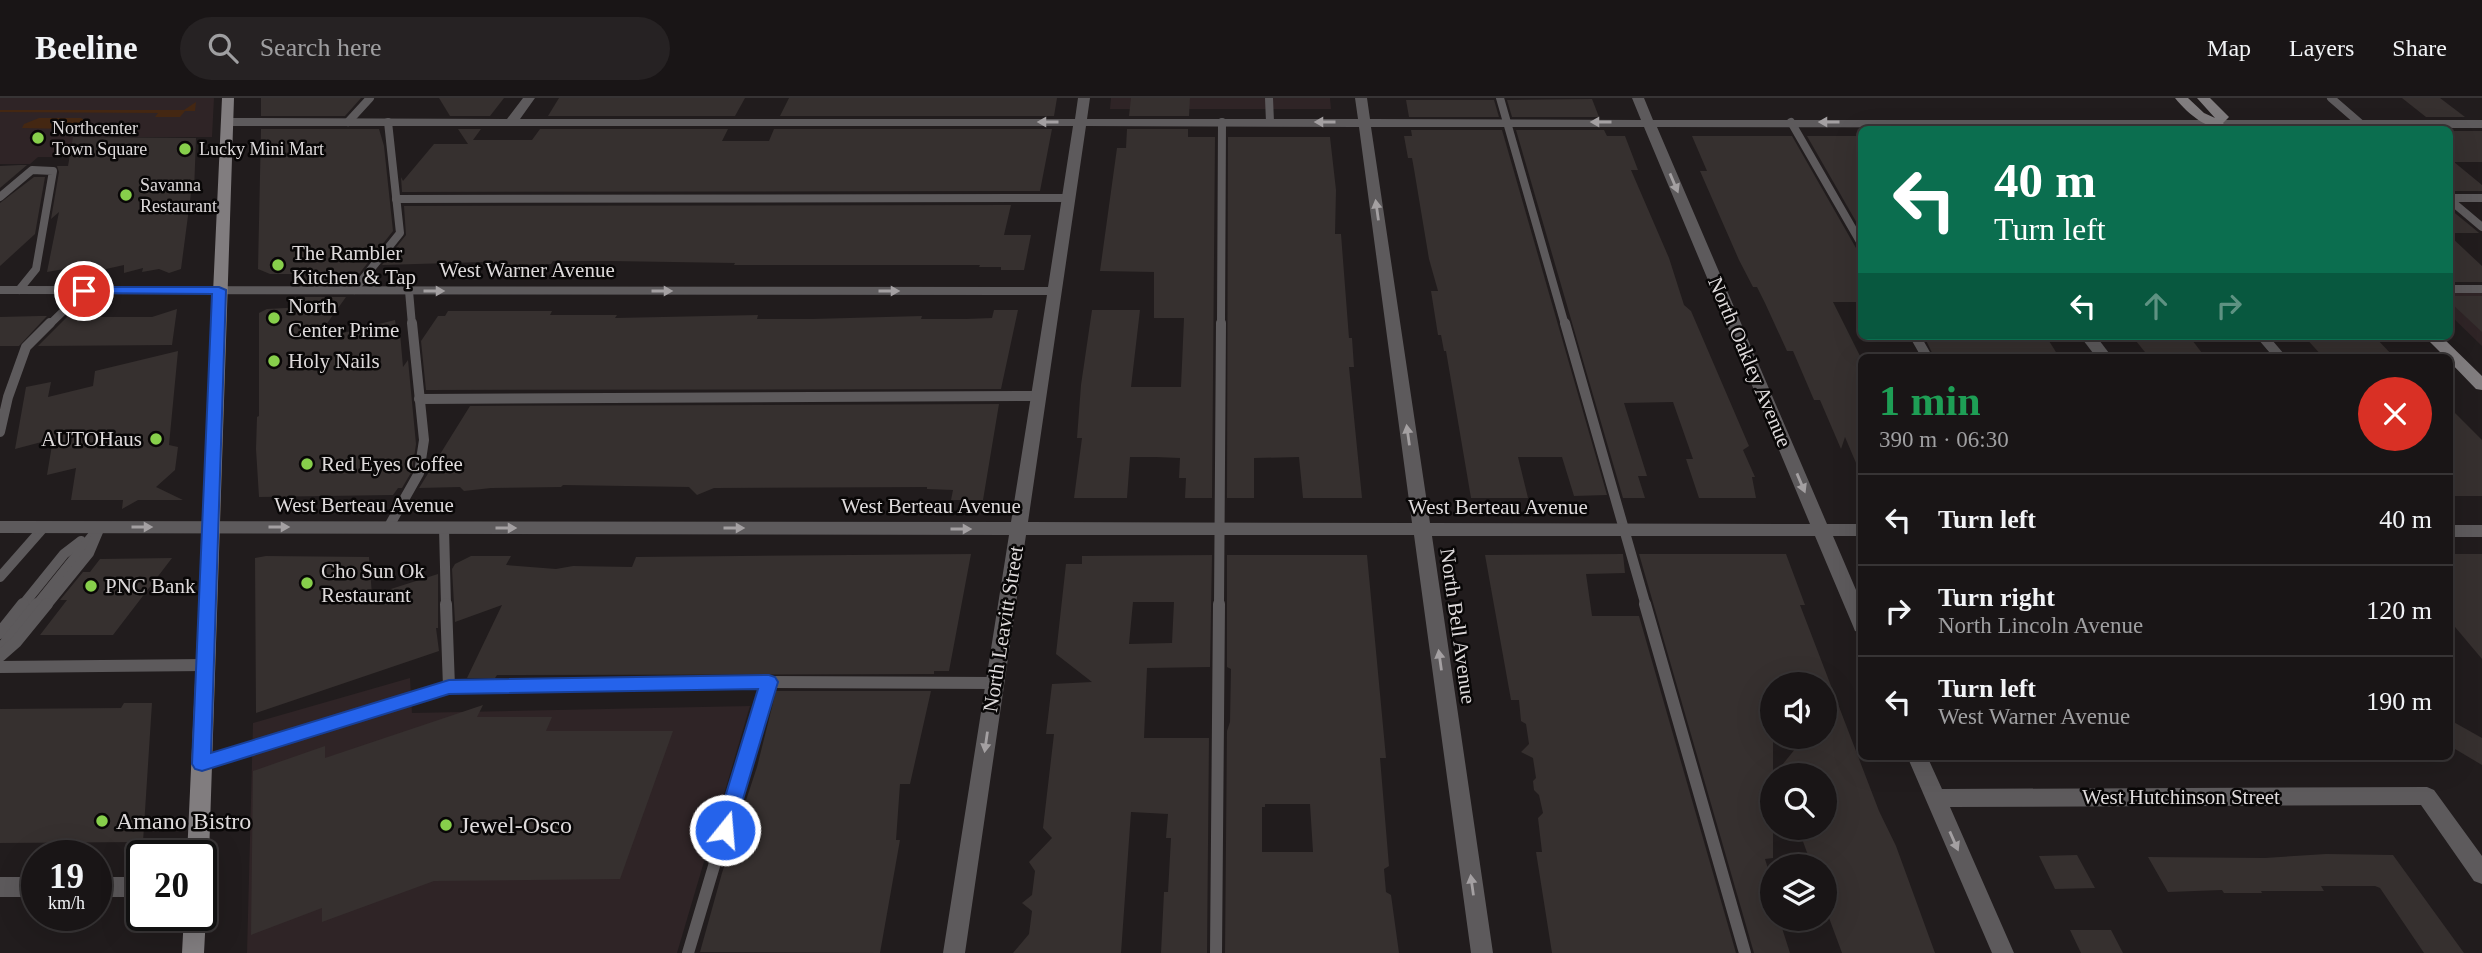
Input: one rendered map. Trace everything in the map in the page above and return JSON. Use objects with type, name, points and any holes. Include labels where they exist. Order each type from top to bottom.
[{"type":"main road","points":[[199,840],[228,98]]},
{"type":"main road","points":[[2181,98],[2200,116],[2219,126],[2223,117],[2203,98]]},
{"type":"main road","points":[[2436,340],[2450,354]]},
{"type":"main road","points":[[2453,357],[2482,385]]},
{"type":"main road","points":[[193,953],[194,931]]},
{"type":"street","points":[[511,122],[529,98]]},
{"type":"street","name":"North Leavitt Street","points":[[954,953],[1084,98]]},
{"type":"street","name":"North Bell Avenue","points":[[1361,98],[1482,953]]},
{"type":"street","name":"North Oakley Avenue","points":[[1638,98],[1858,617]]},
{"type":"street","points":[[227,122],[1791,122],[1936,126],[2482,124]]},
{"type":"street","points":[[2453,289],[2482,289]]},
{"type":"street","name":"West Warner Avenue","points":[[0,290],[1055,291]]},
{"type":"street","points":[[2091,340],[2102,354]]},
{"type":"street","name":"West Berteau Avenue","points":[[0,527],[1858,530]]},
{"type":"street","points":[[2453,531],[2482,531]]},
{"type":"street","points":[[1919,760],[2003,953]]},
{"type":"street","name":"West Hutchinson Street","points":[[1935,798],[2427,796],[2482,874]]},
{"type":"street","points":[[0,887],[21,887]]},
{"type":"lane","points":[[348,122],[370,98]]},
{"type":"lane","points":[[1269,98],[1270,122]]},
{"type":"lane","points":[[1500,98],[1745,953]]},
{"type":"lane","points":[[2331,98],[2365,126]]},
{"type":"lane","points":[[354,290],[400,233],[388,122]]},
{"type":"lane","points":[[1216,953],[1222,122]]},
{"type":"lane","points":[[1791,122],[1858,238]]},
{"type":"lane","points":[[0,197],[32,170],[53,170],[36,269],[19,290]]},
{"type":"lane","points":[[396,199],[1069,198]]},
{"type":"lane","points":[[2453,199],[2482,198]]},
{"type":"lane","points":[[2453,202],[2482,227]]},
{"type":"lane","points":[[388,527],[419,473],[424,439],[409,290]]},
{"type":"lane","points":[[0,432],[4,397],[26,347],[84,291]]},
{"type":"lane","points":[[2265,340],[2277,354]]},
{"type":"lane","points":[[419,399],[1039,396]]},
{"type":"lane","points":[[0,577],[44,527]]},
{"type":"lane","points":[[0,633],[64,554],[100,527]]},
{"type":"lane","points":[[0,650],[100,527]]},
{"type":"lane","points":[[0,656],[16,642],[89,553],[100,527]]},
{"type":"lane","points":[[444,528],[449,687]]},
{"type":"lane","points":[[0,667],[205,665]]},
{"type":"lane","points":[[688,953],[769,682]]},
{"type":"lane","points":[[202,764],[449,687],[769,682],[995,683]]},
{"type":"shaded area","points":[[0,98],[214,98],[212,137],[77,137],[73,141],[69,157],[38,157],[30,164],[0,164]]},
{"type":"shaded area","points":[[1111,98],[1330,98],[1331,109],[1110,109]]},
{"type":"shaded area","points":[[196,102],[195,111],[185,111],[180,117],[155,117],[158,113],[0,112],[184,110]]},
{"type":"shaded area","points":[[39,118],[81,118],[85,121],[68,129],[22,128],[24,124]]},
{"type":"shaded area","points":[[2453,287],[2482,288],[2482,346],[2453,318]]},
{"type":"shaded area","points":[[410,678],[412,713],[750,706],[677,953],[247,953],[253,723]]},
{"type":"building","points":[[261,98],[361,98],[345,116],[261,116]]},
{"type":"building","points":[[439,98],[504,98],[490,116],[450,116]]},
{"type":"building","points":[[559,98],[745,98],[735,116],[548,116]]},
{"type":"building","points":[[789,98],[1057,98],[1054,116],[780,116]]},
{"type":"building","points":[[1131,98],[1190,98],[1189,116],[1129,116]]},
{"type":"building","points":[[2402,98],[2440,98],[2465,117],[2426,117]]},
{"type":"building","points":[[1592,99],[1599,117],[1512,117],[1507,100]]},
{"type":"building","points":[[1406,100],[1494,100],[1499,117],[1409,117]]},
{"type":"building","points":[[261,129],[379,129],[384,146],[393,231],[351,284],[304,284],[304,274],[270,274],[258,269]]},
{"type":"building","points":[[458,129],[481,129],[473,140],[532,140],[540,129],[728,129],[722,141],[769,141],[774,129],[1052,129],[1040,191],[402,192],[401,177],[403,181],[434,144],[468,144]]},
{"type":"building","points":[[1127,129],[1188,129],[1188,137],[1215,137],[1212,498],[1185,498],[1186,478],[1179,478],[1180,458],[1130,457],[1127,498],[1074,498],[1082,438],[1077,438],[1081,385],[1092,310],[1140,310],[1131,387],[1181,387],[1184,318],[1154,318],[1154,272],[1100,271],[1117,148],[1126,148]]},
{"type":"building","points":[[1411,130],[1502,130],[1607,495],[1574,496],[1562,457],[1518,457],[1528,498],[1471,498],[1446,351],[1441,335],[1438,335],[1431,291],[1438,291],[1429,259],[1412,158],[1408,158],[1404,136],[1412,136]]},
{"type":"building","points":[[1516,130],[1604,130],[1607,136],[1625,136],[1638,170],[1631,170],[1669,258],[1684,305],[1691,311],[1749,446],[1743,450],[1755,477],[1752,477],[1756,498],[1699,498],[1686,459],[1693,459],[1673,402],[1624,403],[1647,476],[1638,476],[1645,498],[1623,498]]},
{"type":"building","points":[[2453,131],[2482,131],[2482,162],[2454,162],[2482,185],[2482,191],[2453,191]]},
{"type":"building","points":[[1692,136],[1792,136],[1858,249],[1858,302],[1833,302],[1859,354],[1858,468],[1845,437],[1841,449],[1820,400],[1814,400],[1793,351],[1787,351],[1757,287],[1753,287],[1739,260],[1700,171],[1707,171]]},
{"type":"building","points":[[1807,136],[1858,136],[1858,225]]},
{"type":"building","points":[[73,137],[196,138],[194,192],[191,193],[181,269],[169,273],[159,269],[142,272],[143,268],[124,273],[124,265],[88,273],[89,268],[69,273],[70,268],[47,272],[59,212],[51,219],[59,172],[57,166],[68,166]]},
{"type":"building","points":[[1228,137],[1330,137],[1336,190],[1335,234],[1341,234],[1349,338],[1352,338],[1354,367],[1349,367],[1362,498],[1303,498],[1299,457],[1254,458],[1254,498],[1227,498]]},
{"type":"building","points":[[27,165],[0,188],[0,166]]},
{"type":"building","points":[[34,177],[45,177],[35,234],[0,266],[0,203]]},
{"type":"building","points":[[1011,205],[1004,235],[1031,235],[1024,270],[1001,270],[1001,267],[979,267],[980,265],[734,265],[735,263],[609,261],[553,261],[551,264],[508,265],[489,270],[485,262],[382,265],[406,235],[404,206]]},
{"type":"building","points":[[2453,211],[2478,232],[2453,233]]},
{"type":"building","points":[[2453,239],[2482,266],[2482,282],[2453,282]]},
{"type":"building","points":[[2453,296],[2482,296],[2482,332],[2453,305]]},
{"type":"building","points":[[304,297],[346,297],[315,340],[395,320],[397,334],[400,333],[403,367],[408,360],[416,444],[412,471],[402,488],[398,488],[393,495],[259,497],[256,449],[259,416],[259,313],[267,309],[304,307]]},
{"type":"building","points":[[177,309],[172,345],[38,346],[67,317],[152,317]]},
{"type":"building","points":[[994,310],[1018,310],[1001,389],[426,390],[421,341],[438,316],[445,316],[448,311],[552,311],[550,315],[617,315],[615,318],[758,315],[757,319],[922,316],[921,319],[966,319],[992,318]]},
{"type":"building","points":[[47,316],[19,346],[0,346],[0,317]]},
{"type":"building","points":[[1926,340],[2048,340],[2057,354],[1933,354]]},
{"type":"building","points":[[2135,340],[2192,340],[2203,354],[2147,354]]},
{"type":"building","points":[[2308,340],[2378,340],[2391,354],[2320,354]]},
{"type":"building","points":[[178,351],[169,445],[178,447],[175,470],[156,487],[183,500],[138,500],[122,509],[123,500],[71,500],[76,468],[47,475],[53,439],[15,449],[26,387],[51,382],[48,397],[93,386],[95,371]]},
{"type":"building","points":[[999,404],[983,500],[951,500],[953,490],[927,487],[714,488],[697,495],[689,487],[563,485],[464,491],[460,487],[419,488],[470,406]]},
{"type":"building","points":[[2453,411],[2482,440],[2482,496],[2453,496]]},
{"type":"building","points":[[971,554],[949,671],[934,671],[934,674],[497,675],[495,678],[467,678],[502,605],[455,622],[452,569],[455,564],[471,556],[511,556],[506,565],[556,569],[573,566],[632,567],[636,557]]},
{"type":"building","points":[[1623,554],[1625,573],[1586,574],[1592,616],[1639,616],[1736,953],[1552,953],[1536,852],[1542,852],[1538,818],[1543,813],[1539,795],[1534,790],[1533,781],[1536,778],[1533,758],[1521,752],[1529,744],[1526,724],[1521,721],[1519,700],[1511,700],[1485,555]]},
{"type":"building","points":[[1639,554],[1786,554],[1805,605],[1800,605],[1826,672],[1760,672],[1760,749],[1773,749],[1773,763],[1760,763],[1760,840],[1773,840],[1773,854],[1760,854],[1760,931],[1783,931],[1790,953],[1754,953]]},
{"type":"building","points":[[2453,554],[2482,554],[2482,659],[2453,625]]},
{"type":"building","points":[[1212,555],[1210,667],[1147,668],[1144,738],[1209,738],[1207,953],[1161,953],[1164,892],[1168,892],[1171,838],[1166,838],[1168,814],[1131,812],[1121,953],[1013,953],[1029,934],[1032,911],[1022,903],[1032,895],[1035,871],[1029,862],[1052,838],[1043,828],[1054,734],[1046,734],[1052,684],[1092,682],[1056,654],[1066,564],[1082,564],[1082,556]],"holes":[[[1133,602],[1174,602],[1172,643],[1129,644]]]},
{"type":"building","points":[[1227,555],[1367,555],[1386,758],[1380,758],[1389,866],[1384,869],[1386,892],[1391,895],[1399,953],[1225,953],[1227,731],[1230,722],[1231,669],[1227,667]],"holes":[[[1265,804],[1310,804],[1313,852],[1262,852],[1262,807],[1265,807]]]},
{"type":"building","points":[[369,557],[372,595],[438,574],[436,628],[439,651],[256,713],[255,558]]},
{"type":"building","name":"PNC Bank","points":[[172,558],[113,635],[40,635],[67,600],[60,600],[83,572],[90,572],[100,559]]},
{"type":"building","points":[[776,691],[931,691],[910,784],[900,784],[896,840],[900,840],[880,953],[700,952],[722,873],[757,767]]},
{"type":"building","points":[[1837,701],[1858,760],[1896,846],[1935,953],[1842,953],[1834,931],[1837,931],[1837,854],[1808,854],[1802,840],[1837,840],[1837,763],[1784,763],[1795,749],[1837,749]]},
{"type":"building","points":[[124,703],[152,703],[143,840],[112,842],[112,840],[21,840],[21,843],[0,843],[0,709],[121,708]]},
{"type":"building","name":"Jewel-Osco","points":[[483,705],[477,717],[552,717],[546,731],[673,731],[620,879],[434,881],[322,922],[322,908],[251,935],[253,771],[325,746],[325,758]]},
{"type":"building","points":[[2453,722],[2482,738],[2482,765],[2453,748]]},
{"type":"building","points":[[2326,854],[2393,855],[2464,953],[2424,953],[2380,888],[2375,886],[2321,886],[2324,891],[2261,891],[2262,893],[2224,893],[2222,890],[2168,892],[2148,857],[2265,858]]},
{"type":"building","points":[[2077,855],[2095,888],[2055,889],[2039,856]]},
{"type":"building","points":[[2070,930],[2111,930],[2123,953],[2081,953]]},
{"type":"place","name":"Northcenter Town Square","points":[[38,138]]},
{"type":"place","name":"Lucky Mini Mart","points":[[185,149]]},
{"type":"place","name":"Savanna Restaurant","points":[[126,195]]},
{"type":"place","name":"The Rambler Kitchen & Tap","points":[[278,265]]},
{"type":"place","name":"North Center Prime","points":[[274,318]]},
{"type":"place","name":"Holy Nails","points":[[274,361]]},
{"type":"place","name":"AUTOHaus","points":[[156,439]]},
{"type":"place","name":"Red Eyes Coffee","points":[[307,464]]},
{"type":"place","name":"Cho Sun Ok Restaurant","points":[[307,583]]},
{"type":"place","name":"PNC Bank","points":[[91,586]]},
{"type":"place","name":"Amano Bistro","points":[[102,821]]},
{"type":"place","name":"Jewel-Osco","points":[[446,825]]},
{"type":"route","points":[[84,291],[219,290],[202,764],[449,687],[769,682],[725,830]]}]
